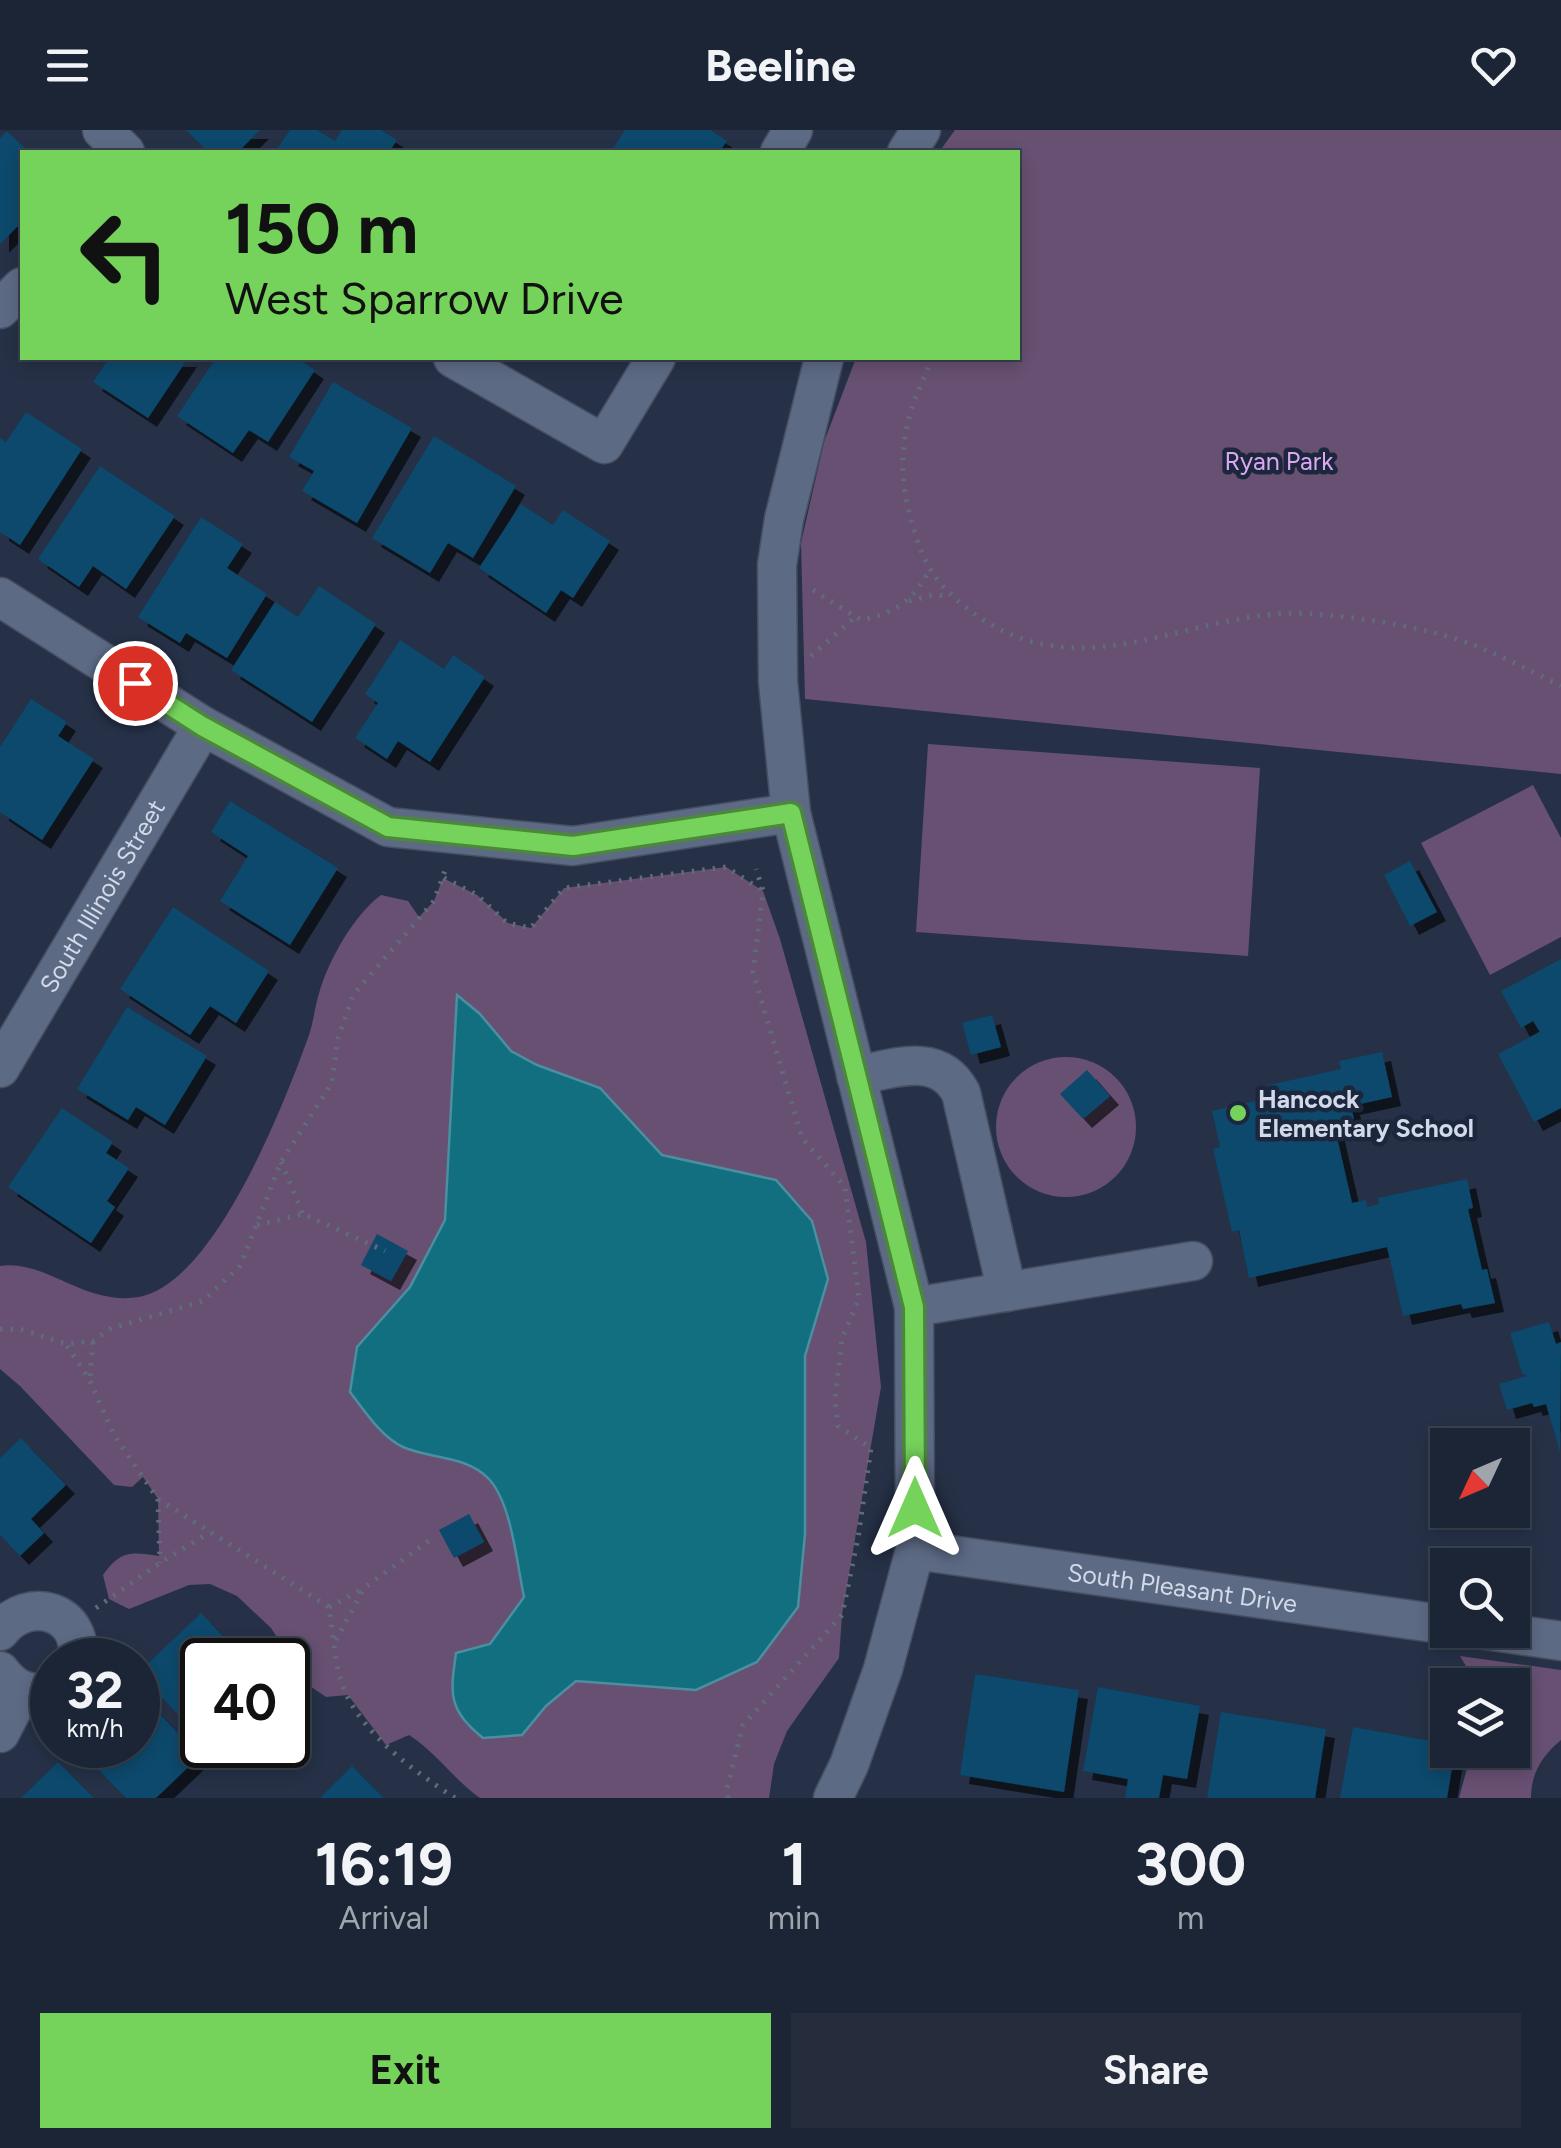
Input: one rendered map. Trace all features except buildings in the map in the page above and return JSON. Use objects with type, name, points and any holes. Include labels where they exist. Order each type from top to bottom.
[{"type":"street","points":[[102,130],[122,150]]},
{"type":"street","points":[[0,309],[20,289]]},
{"type":"street","points":[[457,360],[604,444],[655,360]]},
{"type":"street","points":[[824,360],[784,519],[777,565],[778,682],[791,813],[914,1307],[916,1550],[882,1668],[833,1798]]},
{"type":"street","points":[[0,598],[202,726],[388,827],[573,846],[791,813]]},
{"type":"street","name":"South Illinois Street","points":[[0,1068],[202,726]]},
{"type":"street","points":[[856,1076],[925,1064],[954,1080],[1007,1292]]},
{"type":"street","points":[[914,1307],[1193,1261]]},
{"type":"street","name":"South Pleasant Drive","points":[[916,1550],[1430,1622]]},
{"type":"street","points":[[0,1631],[20,1613],[48,1611],[70,1638]]},
{"type":"street","points":[[1530,1637],[1561,1641]]},
{"type":"street","points":[[0,1733],[25,1684]]},
{"type":"path","points":[[932,360],[914,398],[902,448],[903,500],[929,570],[950,596],[989,624],[1037,644],[1088,650],[1265,614],[1314,614],[1467,642],[1561,686]]},
{"type":"path","points":[[777,565],[854,618]]},
{"type":"path","points":[[910,601],[929,570]]},
{"type":"path","points":[[778,682],[854,618],[882,616],[910,601],[933,595],[950,596]]},
{"type":"path","points":[[0,1330],[20,1329],[66,1344],[93,1341],[110,1329],[204,1301],[240,1266],[281,1162],[332,1083],[338,1038],[353,995],[434,901],[458,834]]},
{"type":"path","points":[[442,878],[477,895],[508,924],[532,928],[564,888],[726,867],[763,891]]},
{"type":"path","points":[[728,1798],[726,1788],[743,1725],[842,1615],[871,1448],[838,1426],[835,1400],[842,1338],[859,1300],[846,1188],[802,1138],[753,972],[763,891],[756,869]]},
{"type":"path","points":[[281,1162],[303,1214]]},
{"type":"path","points":[[256,1225],[303,1214],[385,1251]]},
{"type":"path","points":[[89,1379],[93,1341]]},
{"type":"path","points":[[66,1344],[89,1379],[114,1435],[158,1498],[329,1607],[342,1685],[368,1724],[406,1767],[455,1798]]},
{"type":"path","points":[[158,1498],[160,1563]]},
{"type":"path","points":[[79,1638],[160,1563],[210,1532]]},
{"type":"path","points":[[329,1607],[364,1588],[434,1536]]},
{"type":"path","points":[[335,1643],[364,1588]]},
{"type":"green space","name":"Ryan Park","points":[[955,130],[1561,130],[1561,774],[805,699],[801,543],[824,442],[855,360],[1020,360],[1020,150],[940,150]]},
{"type":"green space","points":[[928,744],[1260,768],[1248,956],[916,932]]},
{"type":"green space","points":[[1533,785],[1561,838],[1561,937],[1490,975],[1421,843]]},
{"type":"green space","points":[[726,867],[763,891],[866,1242],[881,1387],[842,1615],[839,1658],[787,1731],[774,1764],[769,1798],[480,1798],[409,1735],[386,1745],[348,1695],[326,1697],[310,1686],[310,1638],[277,1638],[237,1596],[210,1584],[189,1585],[129,1609],[109,1599],[103,1575],[115,1561],[134,1554],[159,1556],[158,1499],[143,1477],[132,1487],[114,1485],[0,1369],[0,1266],[33,1269],[119,1298],[139,1297],[167,1284],[194,1260],[220,1226],[265,1144],[311,1029],[330,964],[352,925],[381,895],[408,901],[419,917],[434,901],[443,878],[477,895],[508,923],[531,928],[564,888]]},
{"type":"green space","points":[[1066,1057],[1093,1062],[1116,1077],[1131,1100],[1136,1127],[1131,1154],[1116,1177],[1093,1192],[1066,1197],[1039,1192],[1016,1177],[1001,1154],[996,1127],[1001,1100],[1016,1077],[1039,1062]]},
{"type":"green space","points":[[1460,1656],[1561,1670],[1561,1740],[1539,1766],[1531,1798],[1459,1798],[1467,1768],[1530,1768],[1530,1668],[1467,1668]]},
{"type":"shaded area","points":[[457,995],[480,1014],[511,1051],[600,1088],[662,1155],[776,1180],[812,1221],[828,1279],[805,1356],[805,1534],[798,1607],[757,1662],[696,1690],[576,1681],[546,1706],[522,1735],[483,1738],[457,1709],[453,1680],[456,1653],[490,1644],[524,1597],[503,1503],[480,1471],[395,1443],[350,1392],[357,1347],[410,1287],[445,1220]]},
{"type":"place","name":"Hancock Elementary School","points":[[1238,1113]]},
{"type":"route","points":[[135,683],[202,726],[388,827],[573,846],[791,813],[914,1307],[915,1508]]}]
